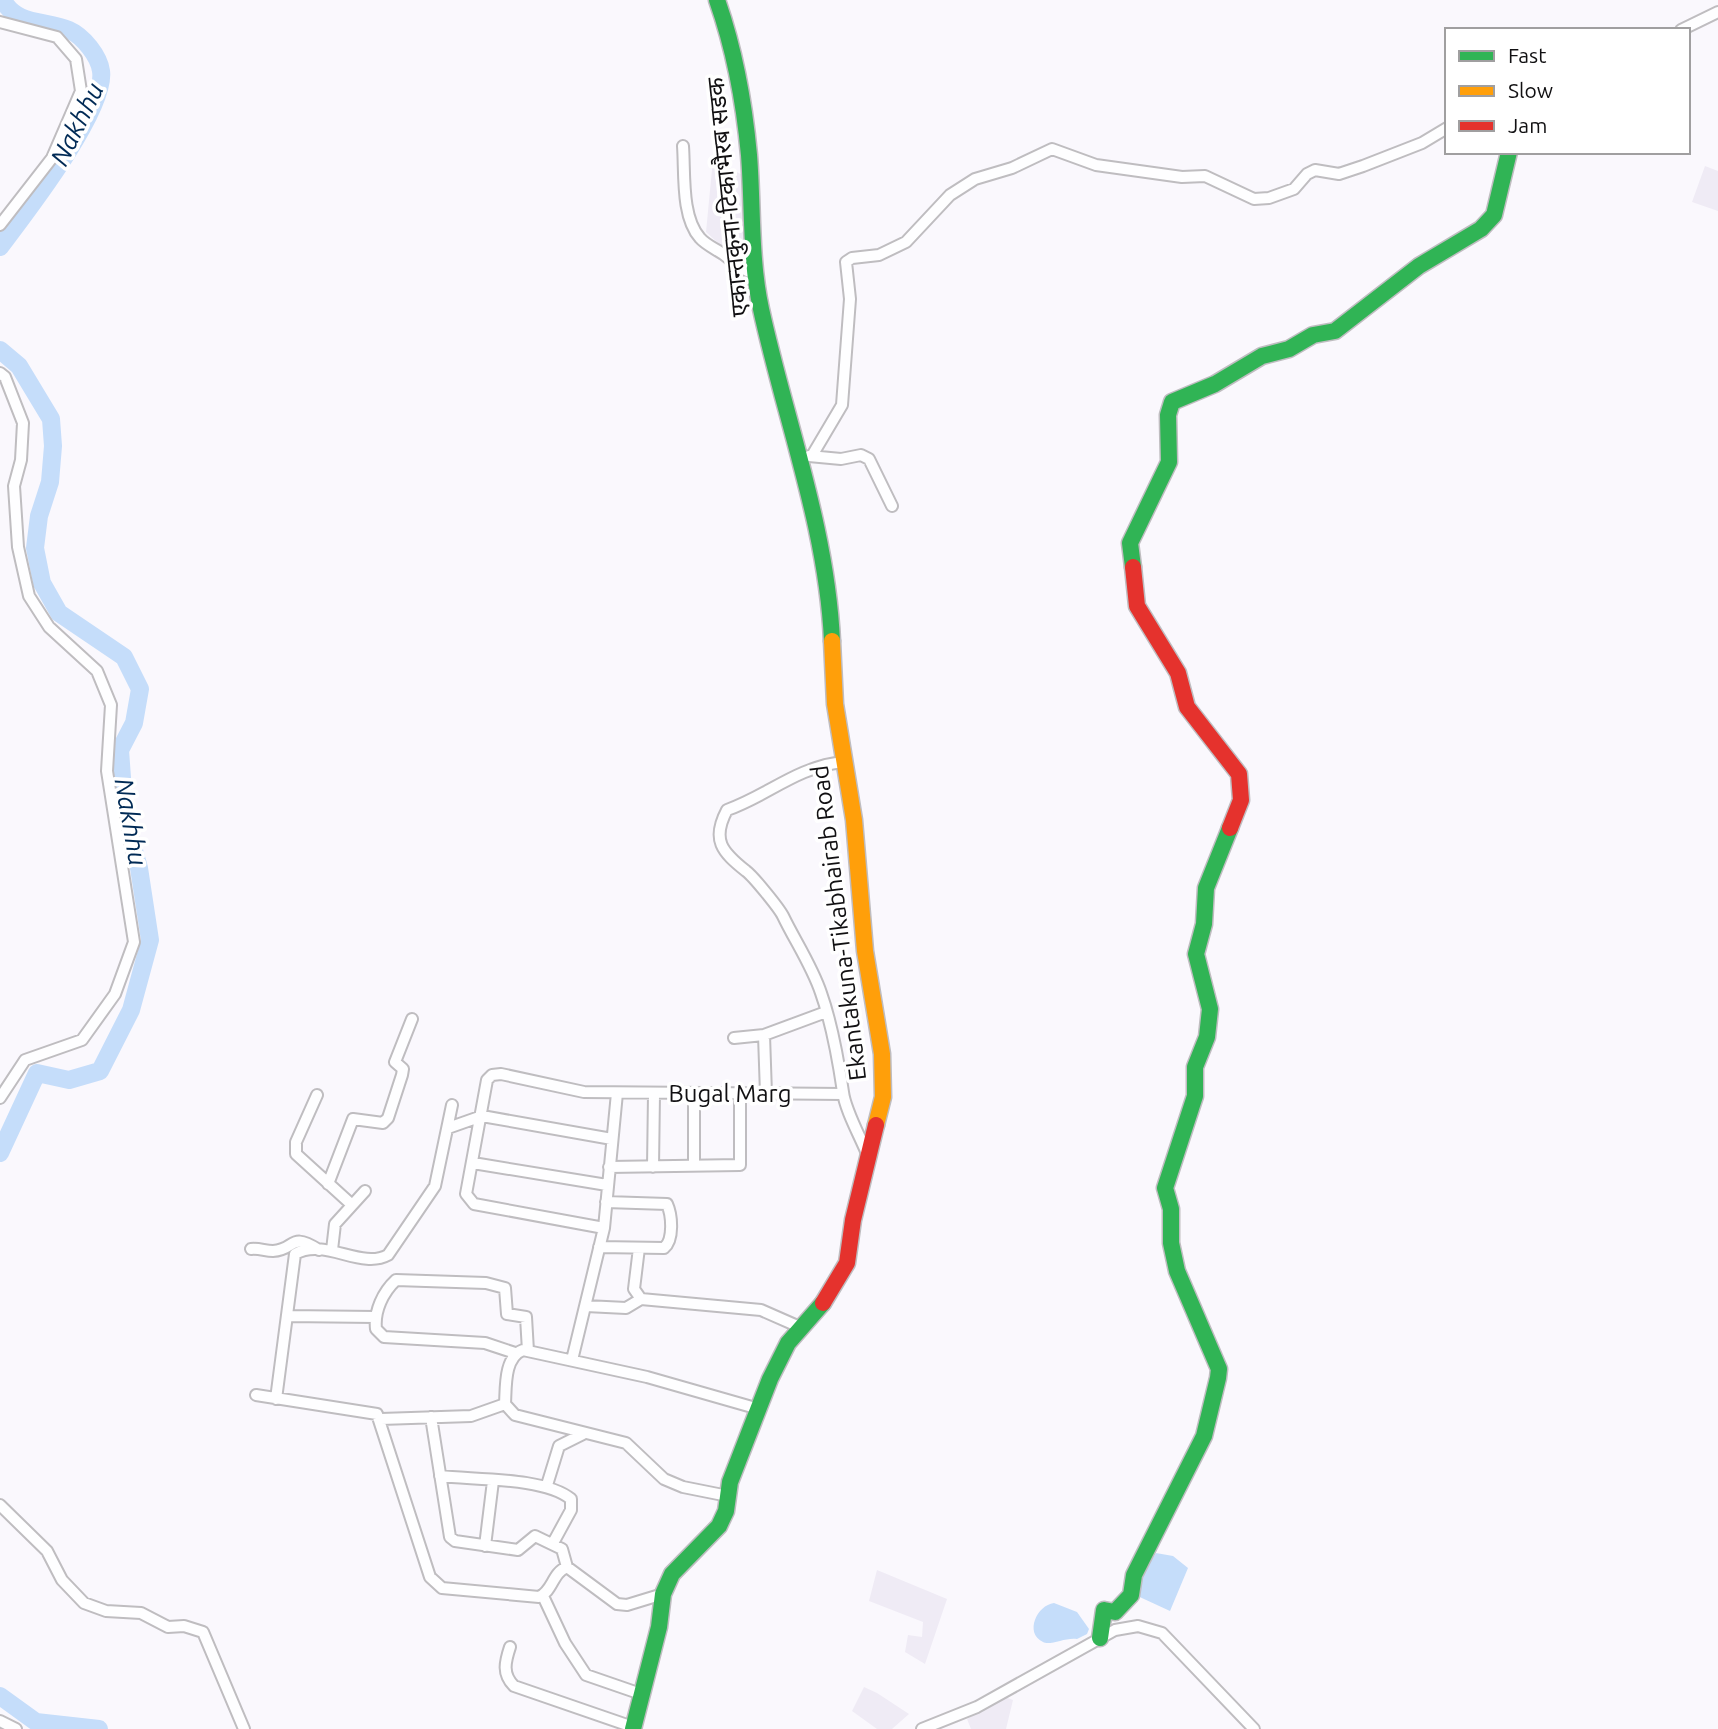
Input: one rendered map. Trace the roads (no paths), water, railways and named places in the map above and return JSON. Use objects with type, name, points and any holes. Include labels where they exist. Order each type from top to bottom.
[{"type":"main road","name":"एकान्तकुना-टिकाभैरब सडक","points":[[717,0],[733,45],[741,81],[749,156],[755,274],[776,377],[805,462]]},
{"type":"main road","points":[[1100,1638],[1104,1610],[1115,1612],[1131,1595],[1133,1576],[1204,1436],[1207,1412],[1219,1379],[1219,1369],[1177,1271],[1171,1243],[1171,1209],[1165,1188],[1195,1096],[1195,1067],[1207,1037],[1210,1009],[1196,954],[1204,924],[1206,888],[1241,800],[1239,774],[1187,707],[1178,673],[1137,606],[1130,543],[1169,462],[1168,415],[1172,402],[1185,394],[1215,384],[1262,356],[1289,349],[1313,335],[1335,331],[1419,266],[1481,229],[1494,215],[1509,154]]},
{"type":"main road","name":"Ekantakuna-Tikabhairab Road","points":[[633,1728],[659,1627],[663,1594],[672,1574],[719,1526],[726,1511],[741,1451],[788,1343],[821,1307],[847,1263],[868,1156],[883,1097],[882,1054],[864,951],[853,820],[835,704],[830,600],[805,462]]},
{"type":"street","points":[[1685,28],[1718,12]]},
{"type":"street","points":[[0,23],[57,37],[76,59],[82,91],[52,158],[0,225]]},
{"type":"street","points":[[805,462],[842,405],[850,299],[846,262],[852,258],[879,255],[906,242],[950,195],[975,179],[1012,168],[1052,149],[1096,165],[1182,177],[1205,176],[1254,200],[1294,189],[1307,174],[1315,170],[1339,174],[1422,143],[1445,129]]},
{"type":"street","points":[[683,146],[689,212],[700,239],[726,256],[736,268],[755,274]]},
{"type":"street","points":[[0,373],[5,377],[23,423],[21,460],[14,486],[18,547],[29,596],[49,627],[97,671],[111,705],[107,771],[134,942],[115,994],[82,1041],[25,1060],[0,1098]]},
{"type":"street","points":[[805,462],[861,456],[869,459],[892,506]]},
{"type":"street","points":[[842,762],[822,764],[793,774],[749,802],[727,810],[718,826],[718,837],[733,862],[749,873],[762,892],[777,903],[812,972],[839,1062],[843,1094],[868,1156]]},
{"type":"street","points":[[734,1038],[764,1035],[826,1012]]},
{"type":"street","points":[[328,1184],[352,1119],[377,1124],[388,1118],[402,1069],[395,1062],[397,1053],[412,1019]]},
{"type":"street","points":[[764,1035],[766,1094]]},
{"type":"street","name":"Bugal Marg","points":[[604,1228],[474,1204],[466,1194],[487,1080],[492,1075],[500,1074],[584,1092],[843,1094]]},
{"type":"street","points":[[572,1360],[604,1228],[617,1093]]},
{"type":"street","points":[[653,1167],[654,1094]]},
{"type":"street","points":[[694,1094],[694,1166]]},
{"type":"street","points":[[610,1167],[740,1165],[740,1094]]},
{"type":"street","points":[[317,1095],[295,1148],[299,1158],[351,1204]]},
{"type":"street","points":[[276,1399],[295,1254],[331,1250],[375,1259],[388,1255],[435,1186],[452,1105]]},
{"type":"street","points":[[448,1128],[482,1116],[612,1139]]},
{"type":"street","points":[[473,1163],[607,1185]]},
{"type":"street","points":[[331,1250],[335,1224],[365,1191]]},
{"type":"street","points":[[599,1247],[639,1248],[668,1245],[670,1211],[667,1204],[606,1202]]},
{"type":"street","points":[[251,1249],[278,1251],[294,1241],[307,1242],[319,1250]]},
{"type":"street","points":[[639,1248],[634,1289],[641,1299]]},
{"type":"street","points":[[527,1351],[526,1317],[507,1314],[505,1288],[486,1283],[396,1280],[378,1306],[375,1317],[376,1329],[384,1337],[485,1343],[515,1353],[527,1351],[572,1360],[759,1409]]},
{"type":"street","points":[[586,1306],[626,1308],[641,1299],[761,1310],[802,1328]]},
{"type":"street","points":[[287,1316],[375,1317]]},
{"type":"street","points":[[515,1353],[507,1373],[505,1404],[515,1415],[626,1443],[664,1479],[682,1487],[728,1496]]},
{"type":"street","points":[[256,1395],[372,1411],[382,1419],[435,1584],[442,1588],[533,1598],[543,1596],[555,1576],[567,1567]]},
{"type":"street","points":[[382,1419],[471,1416],[505,1404]]},
{"type":"street","points":[[430,1417],[450,1537],[455,1541],[518,1550],[535,1536],[553,1543],[565,1554],[567,1567],[617,1604],[627,1605],[663,1594]]},
{"type":"street","points":[[547,1485],[559,1446],[583,1434]]},
{"type":"street","points":[[440,1476],[547,1485],[566,1494],[572,1504],[553,1543]]},
{"type":"street","points":[[485,1546],[492,1481]]},
{"type":"street","points":[[0,1505],[47,1551],[62,1580],[84,1604],[106,1611],[141,1613],[168,1627],[196,1628],[203,1632],[244,1729]]},
{"type":"street","points":[[543,1596],[565,1643],[586,1675],[641,1694]]},
{"type":"street","points":[[922,1729],[977,1707],[1115,1630],[1138,1626],[1162,1633],[1254,1729]]},
{"type":"street","points":[[510,1647],[505,1664],[507,1678],[514,1686],[633,1728]]},
{"type":"street","points":[[0,1721],[16,1729]]},
{"type":"water","points":[[1156,1553],[1173,1556],[1188,1568],[1170,1611],[1131,1593]]},
{"type":"water","points":[[1054,1603],[1077,1612],[1089,1629],[1087,1634],[1077,1639],[1050,1643],[1037,1638],[1034,1632],[1035,1620],[1042,1609]]},
{"type":"waterway","name":"Nakhhu","points":[[0,247],[78,135],[99,88],[101,71],[94,53],[74,33],[24,18],[16,14],[3,0]]},
{"type":"waterway","name":"Nakhhu","points":[[0,350],[19,366],[51,419],[53,446],[50,482],[39,516],[35,548],[42,583],[59,613],[124,657],[140,689],[134,723],[120,750],[125,819],[139,868],[150,940],[131,1010],[100,1071],[69,1080],[37,1073],[0,1153]]},
{"type":"waterway","name":"Nakhhu","points":[[0,1696],[36,1722],[99,1729]]}]
